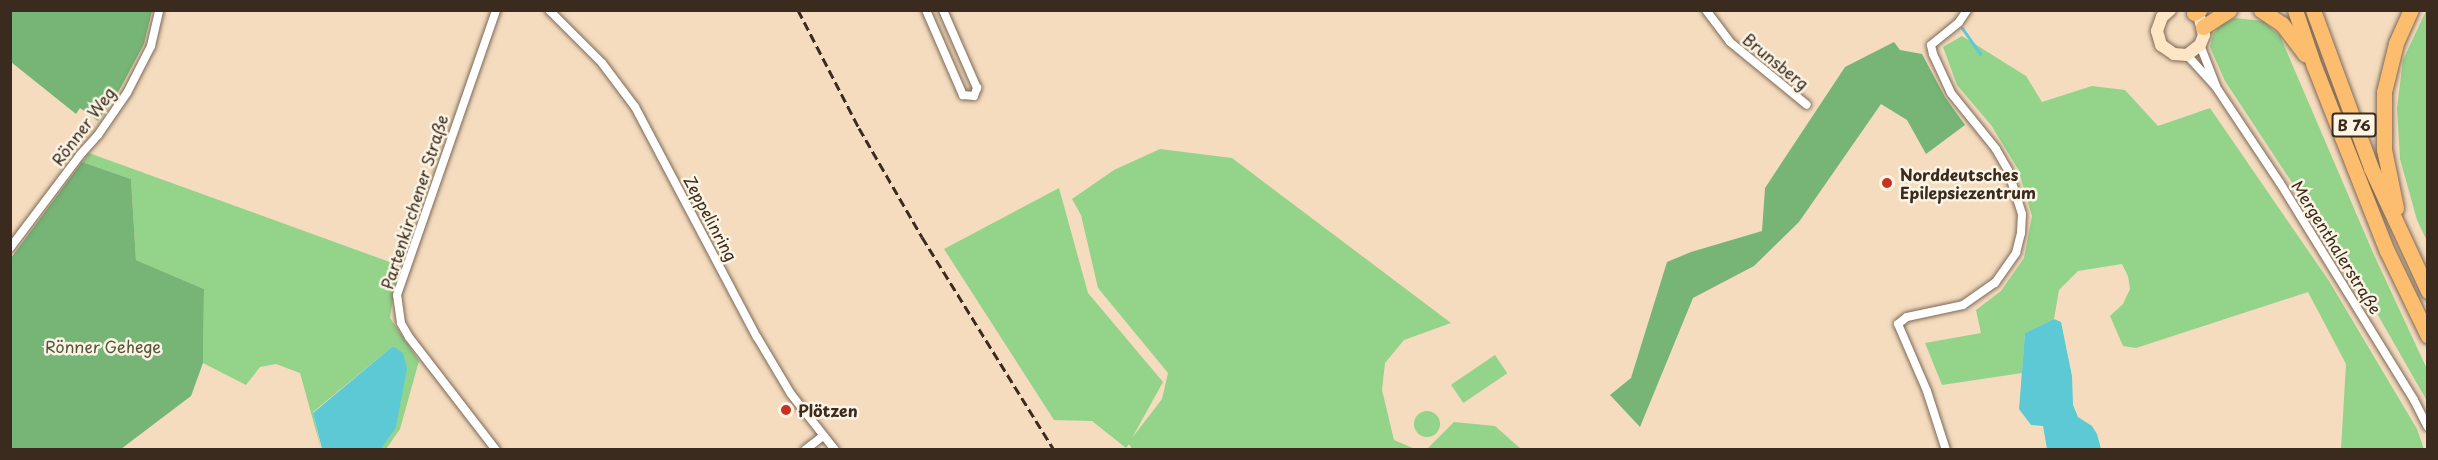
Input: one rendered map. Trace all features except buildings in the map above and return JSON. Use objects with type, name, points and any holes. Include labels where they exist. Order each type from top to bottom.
[{"type":"highway","points":[[2203,27],[2229,10]]},
{"type":"highway","name":"B 76","points":[[2261,10],[2282,24],[2314,66]]},
{"type":"highway","name":"B 76","points":[[2295,10],[2314,66],[2387,251],[2427,336]]},
{"type":"highway","name":"B 76","points":[[2313,10],[2348,109],[2427,291]]},
{"type":"highway","name":"B 76","points":[[2402,237],[2384,150],[2383,108],[2391,61],[2411,10]]},
{"type":"main road","points":[[2164,13],[2157,31],[2161,45],[2174,54],[2187,55],[2200,45],[2203,27],[2194,11]]},
{"type":"street","name":"Rönner Weg","points":[[10,248],[80,155],[98,135],[127,93],[151,46],[159,10]]},
{"type":"street","name":"Partenkirchener Straße","points":[[496,10],[397,294],[401,323],[409,337],[496,450]]},
{"type":"street","name":"Zeppelinring","points":[[549,10],[602,63],[635,107],[756,338],[792,394],[835,450]]},
{"type":"street","points":[[926,10],[963,95],[974,96],[977,88],[943,10]]},
{"type":"street","name":"Brunsberg","points":[[1706,10],[1730,42],[1807,105]]},
{"type":"street","points":[[1946,450],[1927,391],[1898,324],[1906,317],[1963,304],[1995,283],[2016,253],[2021,233],[2022,214],[2008,170],[1996,149],[1951,93],[1933,54],[1931,45],[1959,22],[1967,10]]},
{"type":"street","name":"Mergenthalerstraße","points":[[2200,45],[2216,87]]},
{"type":"street","name":"Mergenthalerstraße","points":[[2187,55],[2216,87],[2349,294],[2414,400],[2427,427]]},
{"type":"street","points":[[805,450],[823,436]]},
{"type":"green space","points":[[10,11],[152,11],[144,44],[120,89],[98,121],[80,108],[76,114],[11,62]]},
{"type":"green space","points":[[2428,11],[2427,241],[2417,220],[2400,159],[2397,108],[2403,60]]},
{"type":"green space","points":[[2235,18],[2263,21],[2280,36],[2374,255],[2427,369],[2427,401],[2367,296],[2225,81],[2210,47],[2213,34],[2221,25]]},
{"type":"green space","points":[[1962,36],[2026,76],[2042,102],[2092,86],[2125,90],[2158,126],[2210,108],[2329,281],[2417,429],[2424,449],[2341,449],[2346,364],[2308,292],[2136,348],[2123,346],[2110,316],[2123,304],[2130,289],[2128,276],[2122,264],[2078,271],[2059,290],[2054,319],[2025,333],[2022,373],[1942,385],[1925,343],[1981,333],[1976,310],[2001,291],[2024,258],[2032,216],[2018,169],[1991,125],[1957,85],[1943,47]]},
{"type":"green space","points":[[1894,42],[1900,50],[1922,54],[1945,97],[1965,125],[1926,154],[1907,120],[1881,104],[1799,222],[1754,266],[1693,298],[1640,427],[1610,395],[1631,378],[1667,262],[1691,252],[1762,231],[1765,188],[1845,67]]},
{"type":"green space","points":[[1160,149],[1232,158],[1451,323],[1404,340],[1385,363],[1382,390],[1394,440],[1415,449],[1132,449],[1129,444],[1126,448],[1092,421],[1054,420],[944,249],[1059,188],[1088,293],[1163,382],[1132,438],[1162,399],[1168,373],[1098,288],[1081,215],[1072,199],[1114,170]]},
{"type":"green space","points":[[89,153],[398,265],[390,318],[419,361],[400,429],[386,449],[381,449],[396,428],[406,368],[402,353],[393,346],[313,412],[321,449],[300,373],[276,364],[260,367],[246,385],[203,363],[204,289],[136,260],[131,179],[82,162]]},
{"type":"green space","name":"Rönner Gehege","points":[[82,162],[131,179],[136,260],[204,289],[203,363],[191,396],[121,449],[11,449],[11,258]]},
{"type":"green space","points":[[1495,355],[1507,373],[1463,403],[1451,385]]},
{"type":"green space","points":[[1427,411],[1436,415],[1440,424],[1436,433],[1427,437],[1418,433],[1414,424],[1418,415]]},
{"type":"green space","points":[[1454,422],[1495,426],[1521,449],[1427,449]]},
{"type":"water","points":[[2054,319],[2061,322],[2072,376],[2073,405],[2078,417],[2092,426],[2101,449],[2047,449],[2043,426],[2031,425],[2019,409],[2025,333]]},
{"type":"water","points":[[393,346],[403,353],[407,368],[396,428],[381,449],[322,449],[313,413]]},
{"type":"waterway","points":[[1962,28],[1980,54]]},
{"type":"railway","points":[[798,10],[859,128],[922,237],[1054,450]]},
{"type":"place","name":"Norddeutsches Epilepsiezentrum","points":[[1887,183]]},
{"type":"place","name":"Plötzen","points":[[786,410]]}]
